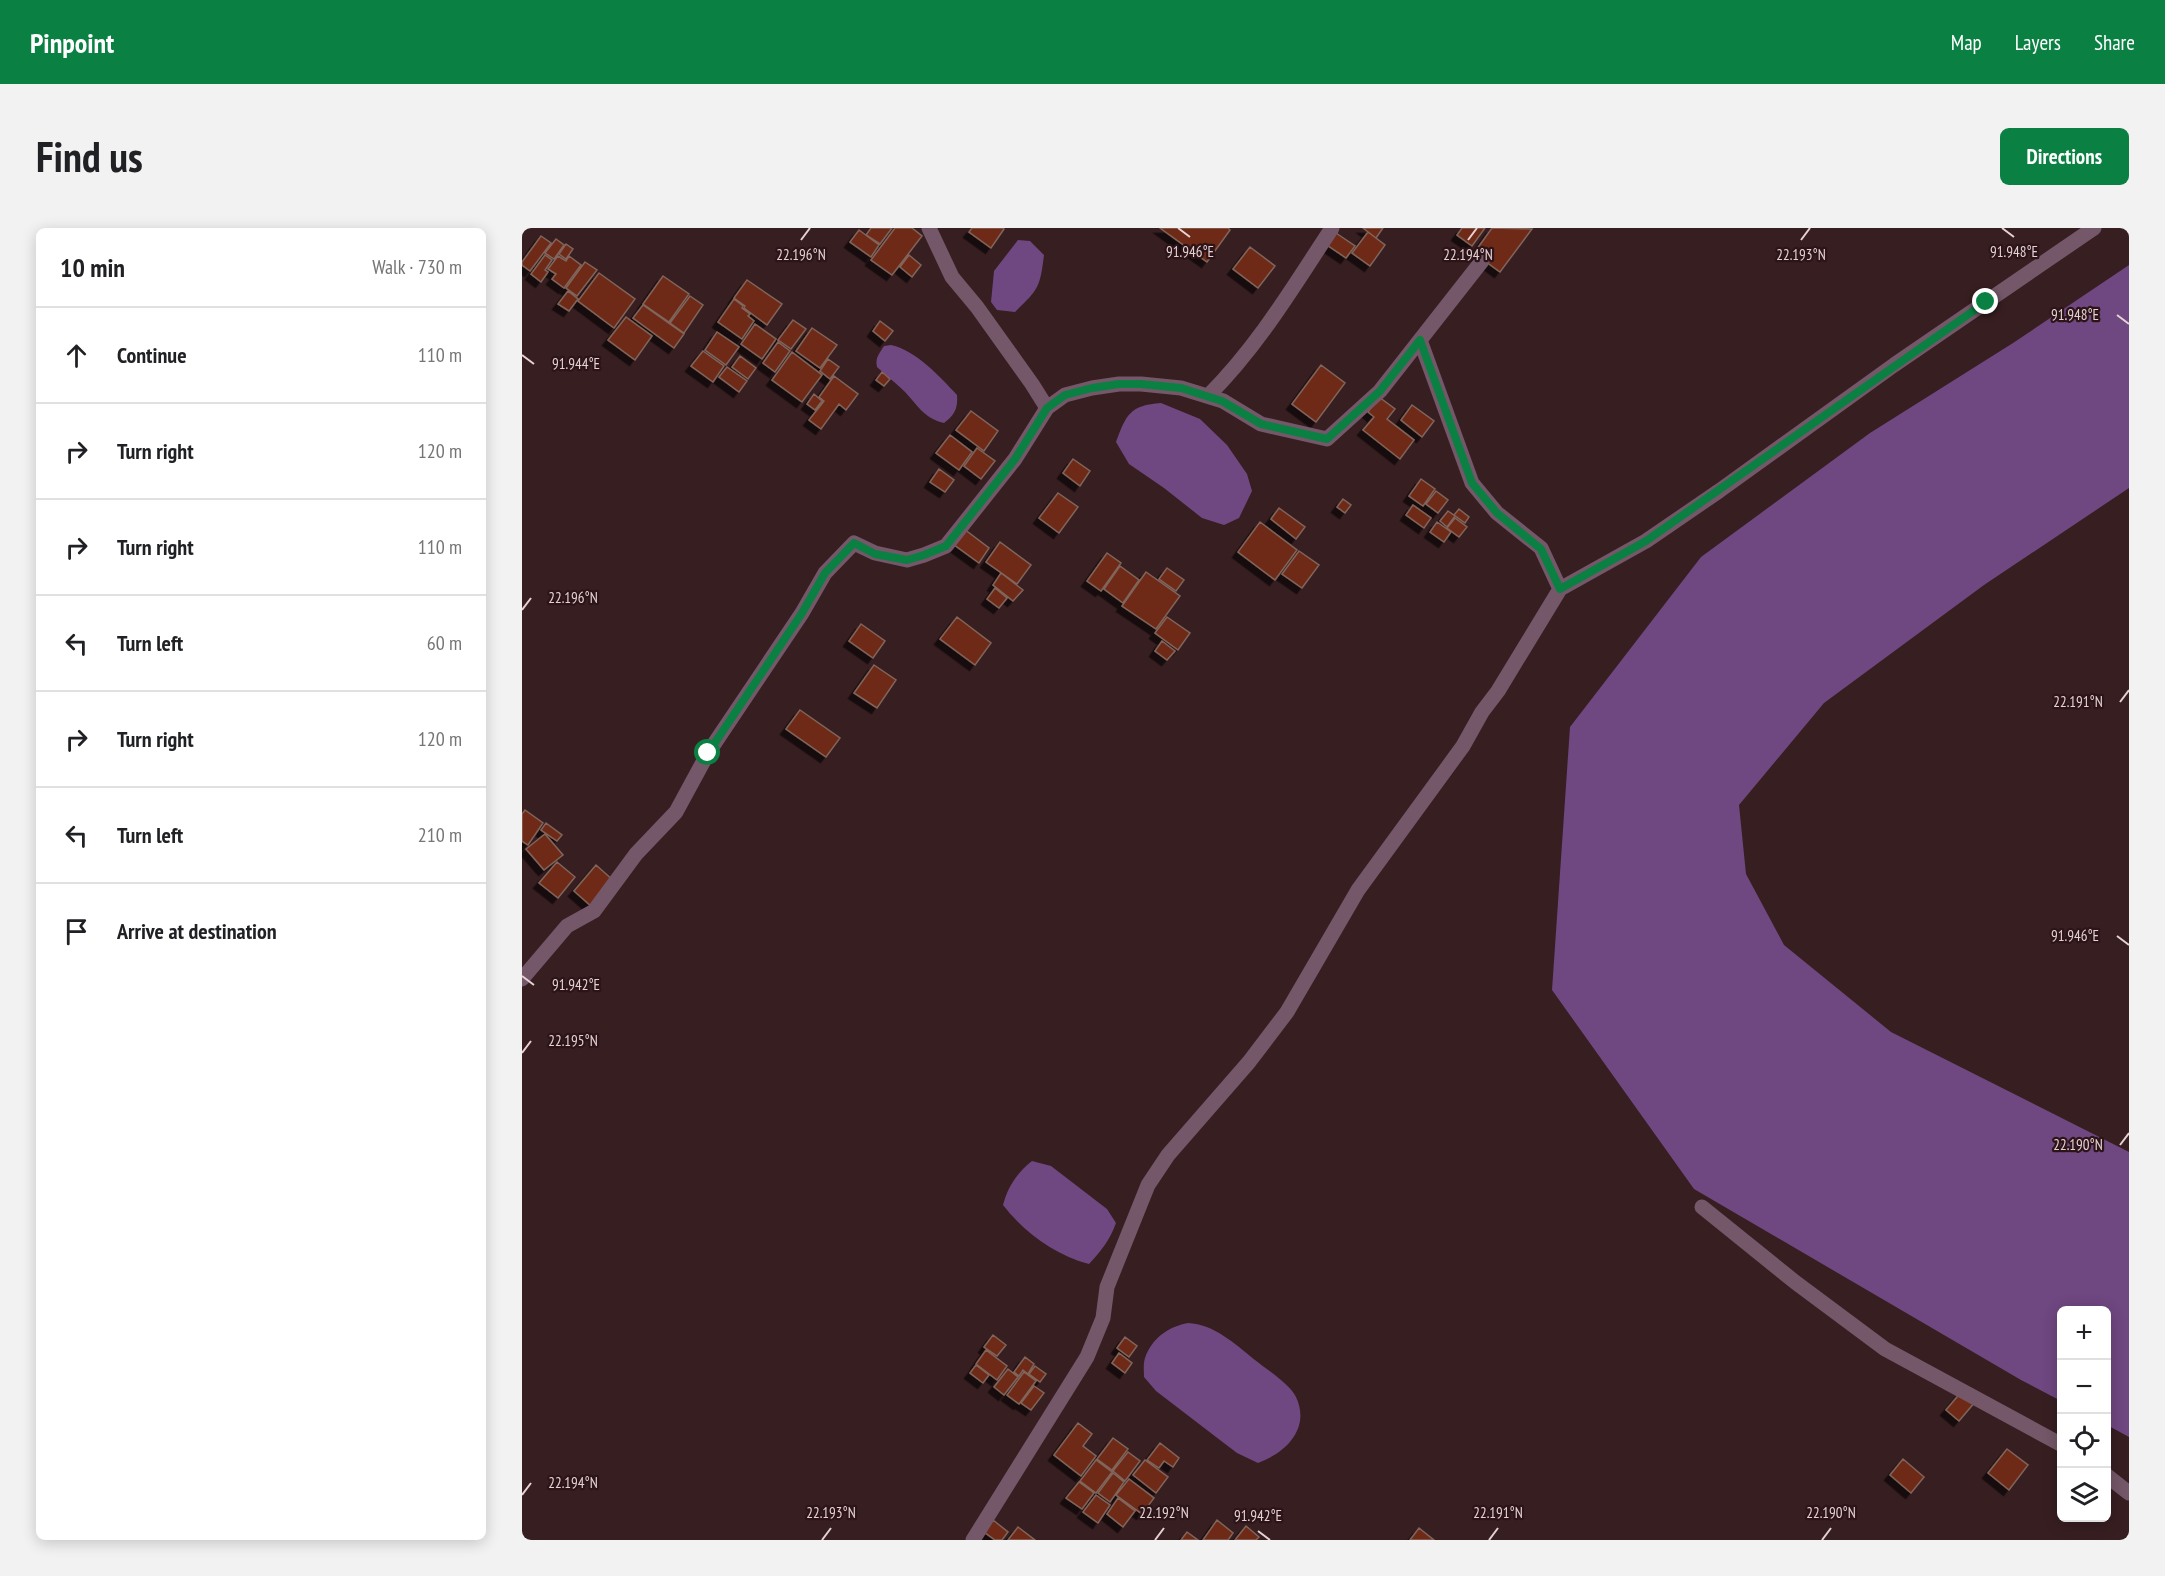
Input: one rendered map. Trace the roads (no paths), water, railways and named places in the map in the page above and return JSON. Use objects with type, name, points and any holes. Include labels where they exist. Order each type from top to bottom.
[{"type":"street","points":[[930,228],[952,277],[977,307],[1047,408]]},
{"type":"street","points":[[1208,396],[1254,345],[1332,228]]},
{"type":"street","points":[[973,1540],[1087,1357],[1103,1318],[1107,1287],[1148,1185],[1168,1155],[1249,1062],[1287,1012],[1358,890],[1463,746],[1560,589],[1646,541],[1894,365],[2094,228]]},
{"type":"street","points":[[522,979],[567,926],[594,911],[636,854],[676,812],[708,753],[802,613],[825,573],[854,543],[875,554],[907,560],[946,546],[1015,459],[1047,408],[1065,395],[1119,384],[1181,388],[1222,401],[1261,424],[1327,439],[1380,391],[1482,261]]},
{"type":"street","points":[[1420,340],[1472,483],[1497,513],[1541,549],[1560,589]]},
{"type":"street","points":[[1702,1207],[1795,1282],[1885,1348],[2057,1442]]},
{"type":"street","points":[[2111,1479],[2129,1493]]}]
